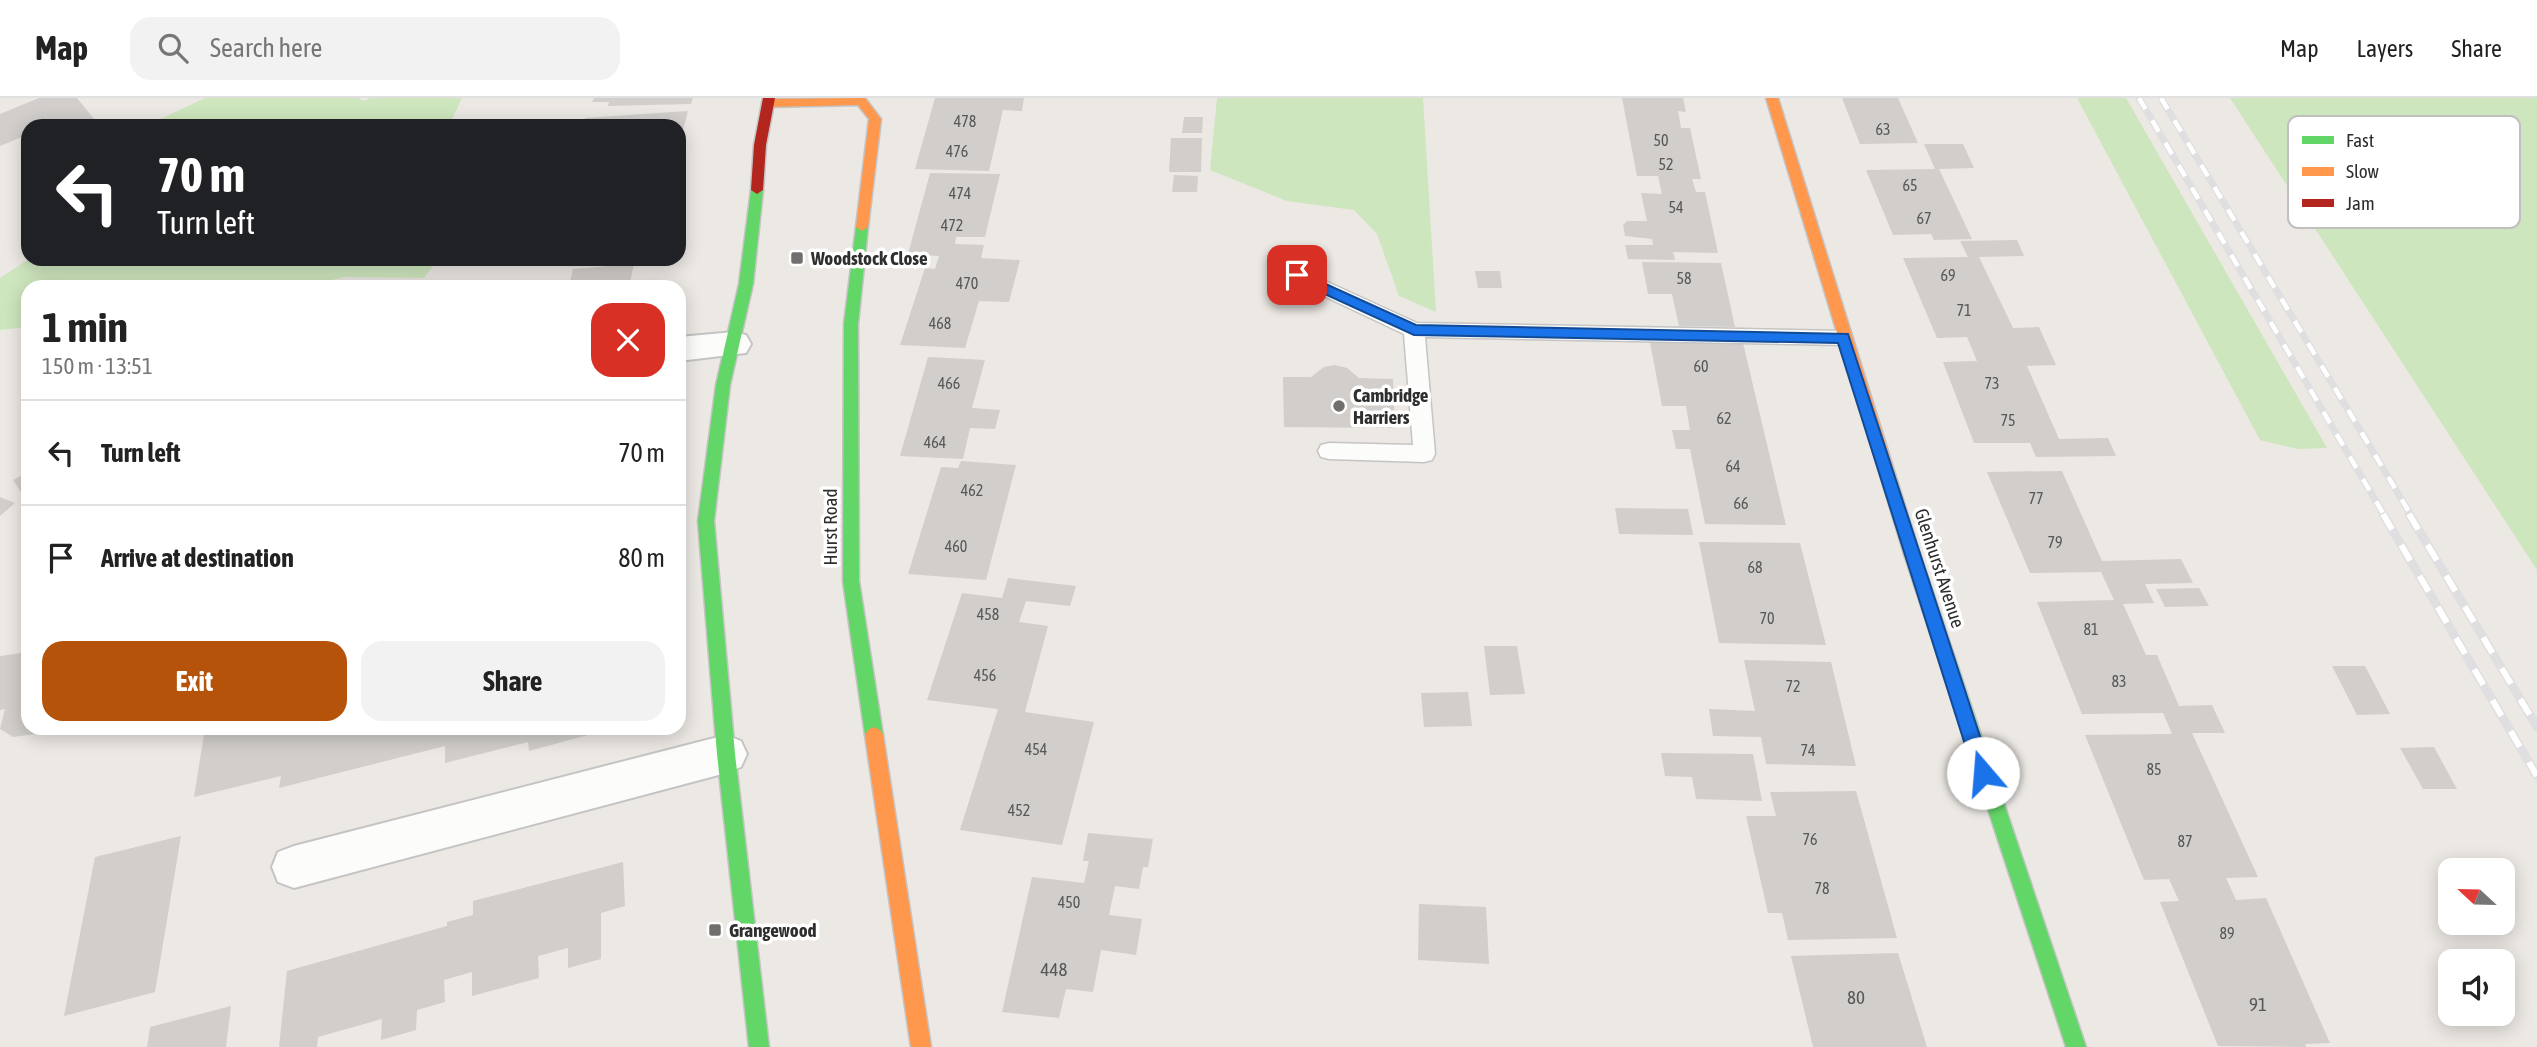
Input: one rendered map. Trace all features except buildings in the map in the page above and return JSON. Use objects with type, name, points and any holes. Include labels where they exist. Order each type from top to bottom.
[{"type":"street","name":"Glenhurst Avenue","points":[[1772,98],[1843,338],[2024,899],[2076,1047]]},
{"type":"street","name":"Hurst Road","points":[[759,1047],[726,754],[706,521],[723,385],[734,344],[755,227],[760,145],[768,101],[861,102],[875,119],[851,324],[851,581],[921,1047]]},
{"type":"street","points":[[686,348],[734,344]]},
{"type":"street","points":[[294,867],[726,754]]},
{"type":"lane","points":[[1297,275],[1414,330],[1843,338]]},
{"type":"lane","points":[[1329,451],[1424,454],[1414,330]]},
{"type":"green space","points":[[205,98],[359,98],[364,101],[370,98],[462,98],[452,119],[161,119]]},
{"type":"green space","points":[[1217,98],[1423,98],[1436,312],[1399,296],[1377,234],[1354,210],[1287,201],[1210,170]]},
{"type":"green space","points":[[2077,98],[2126,98],[2327,448],[2298,449],[2260,440]]},
{"type":"green space","points":[[2230,98],[2537,98],[2537,570],[2315,228],[2520,228],[2520,116],[2288,116],[2288,187]]},
{"type":"green space","points":[[21,264],[433,266],[424,278],[21,280],[21,328],[0,330],[0,278]]},
{"type":"railway","points":[[2139,98],[2384,515]]},
{"type":"railway","points":[[2161,98],[2411,515]]},
{"type":"railway","points":[[2383,514],[2537,776]]},
{"type":"railway","points":[[2409,514],[2537,727]]},
{"type":"traffic: fast","points":[[757,190],[746,284],[723,385],[706,521],[726,754],[759,1047]]},
{"type":"traffic: fast","points":[[862,227],[851,324],[851,581],[874,735]]},
{"type":"traffic: fast","points":[[1912,554],[2076,1047]]},
{"type":"traffic: slow","points":[[1772,98],[1912,554]]},
{"type":"traffic: slow","points":[[768,103],[861,101],[875,119],[862,227]]},
{"type":"traffic: slow","points":[[874,735],[921,1047]]},
{"type":"traffic: jam","points":[[757,190],[760,145],[769,98]]},
{"type":"place","name":"Woodstock Close","points":[[797,258]]},
{"type":"place","name":"Cambridge Harriers","points":[[1339,406]]},
{"type":"place","name":"Grangewood","points":[[715,930]]},
{"type":"route","points":[[1297,275],[1414,330],[1843,338],[1983,773]]}]
